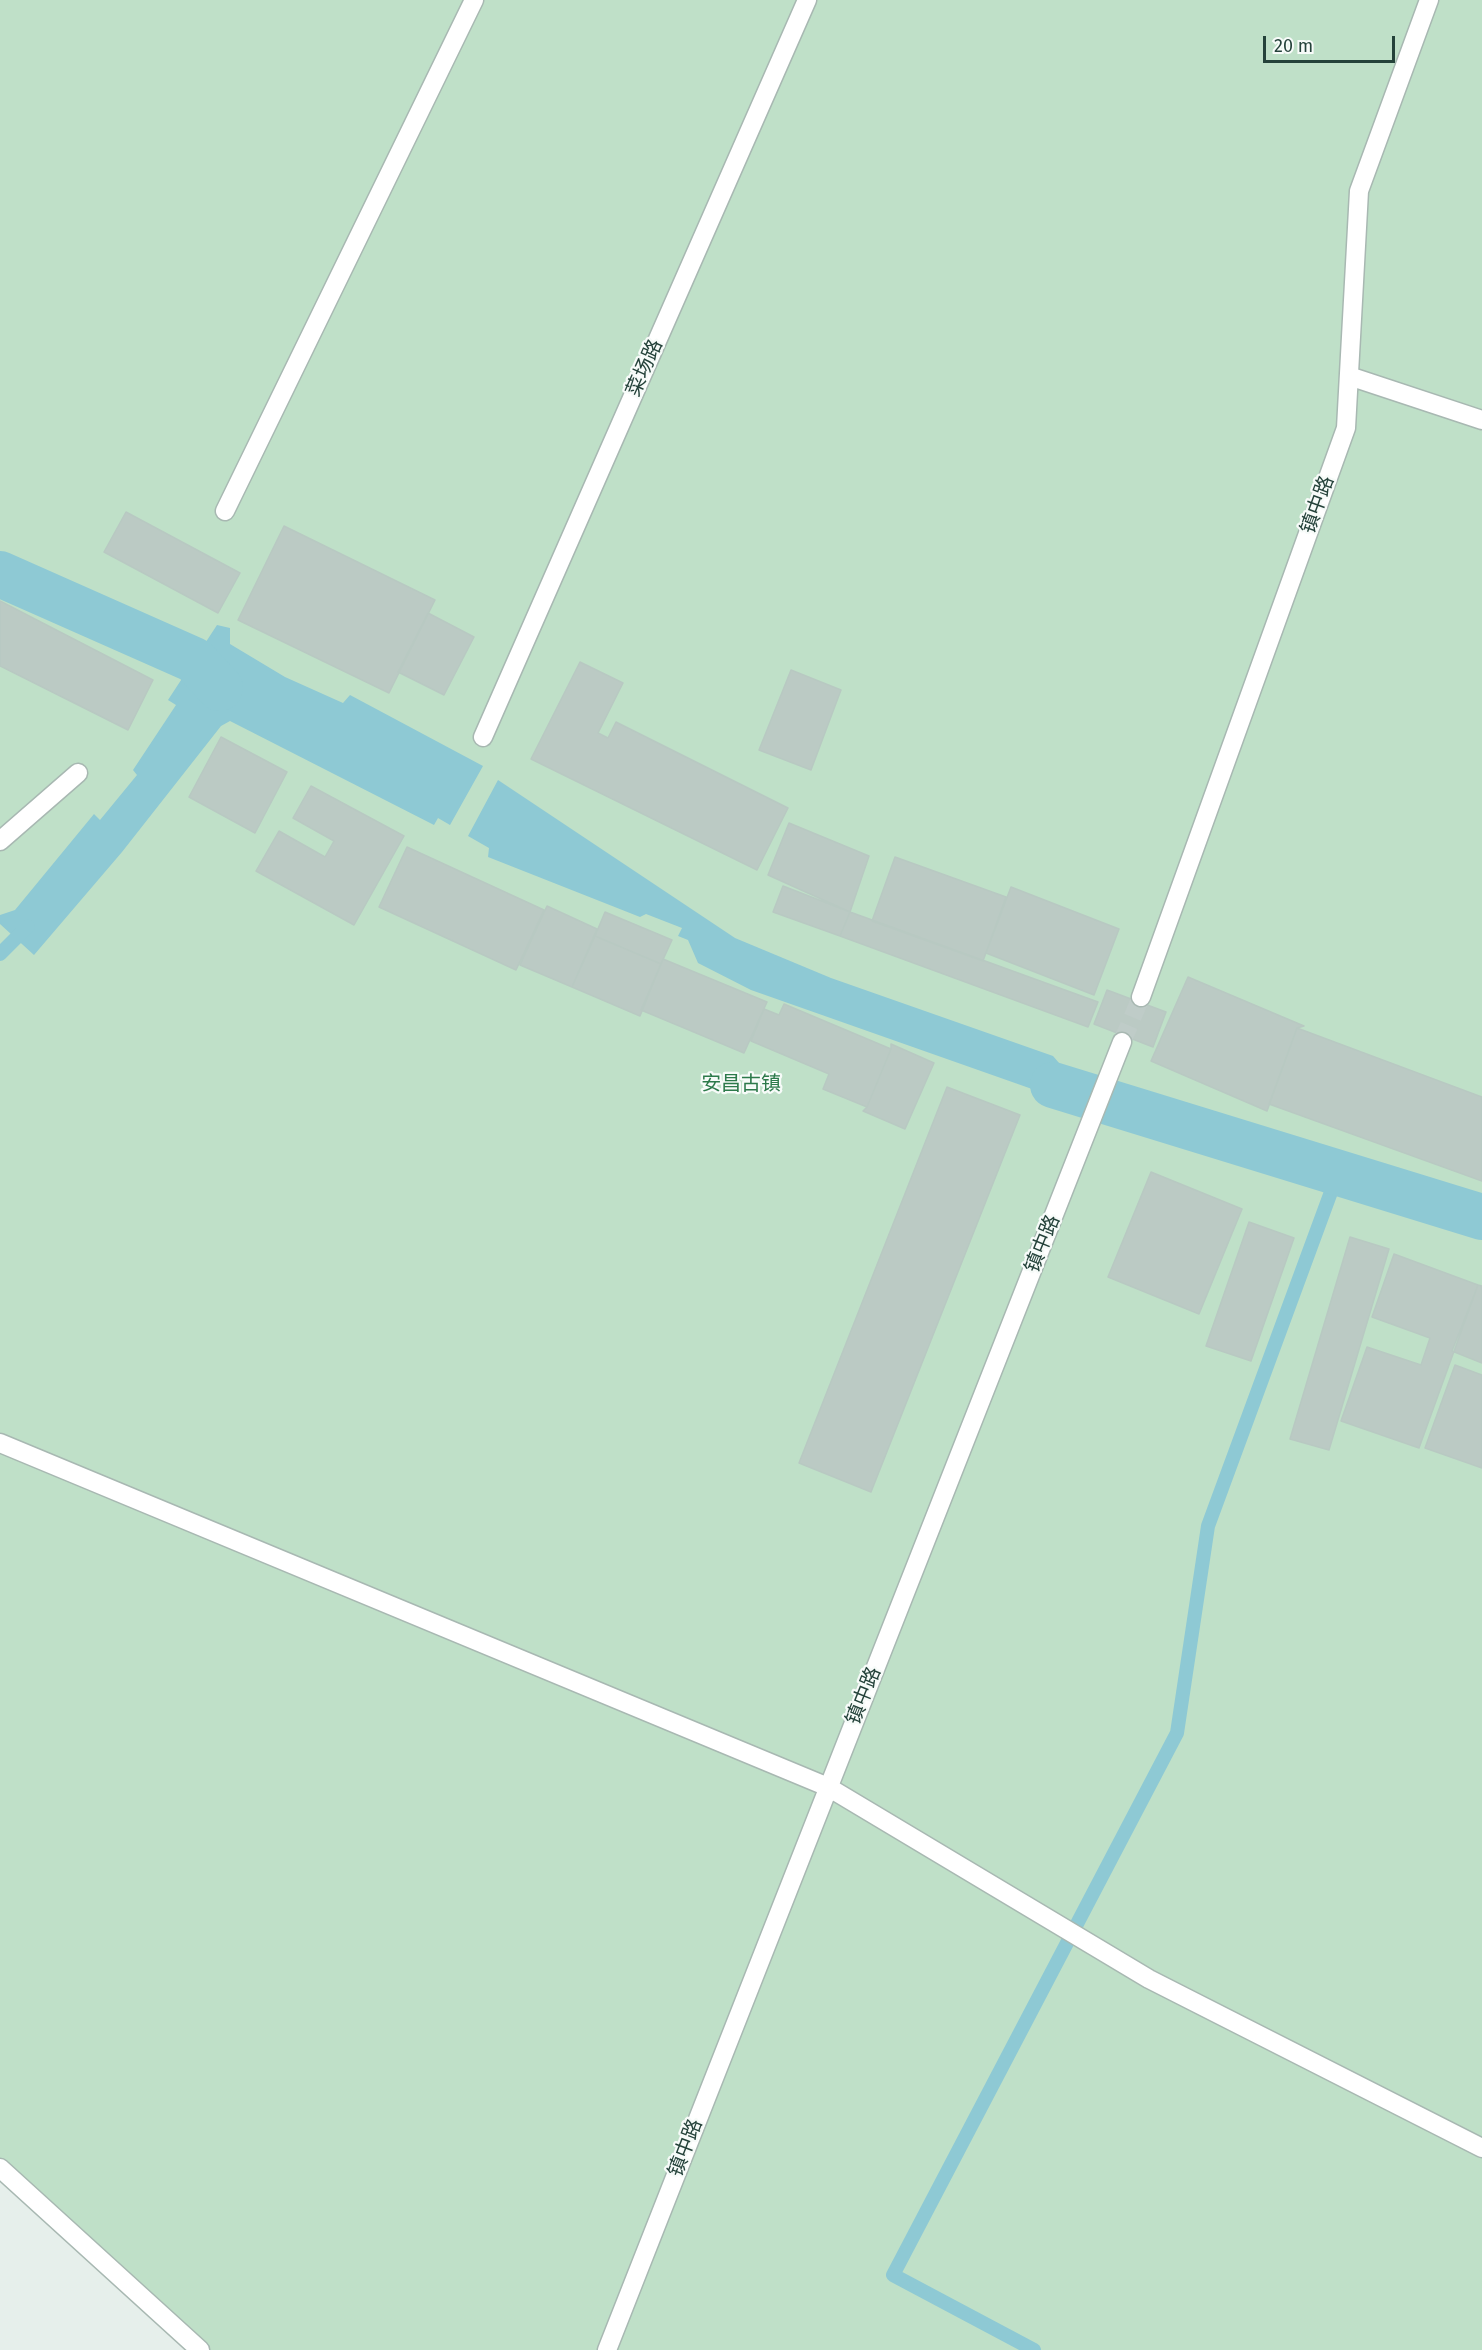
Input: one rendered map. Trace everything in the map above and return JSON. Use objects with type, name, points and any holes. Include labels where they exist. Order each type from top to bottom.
[{"type":"street","points":[[225,512],[474,0]]},
{"type":"street","name":"菜场路","points":[[483,737],[807,0]]},
{"type":"street","name":"镇中路","points":[[1141,997],[1346,428],[1359,191],[1429,0]]},
{"type":"street","points":[[1349,376],[1482,420]]},
{"type":"street","points":[[0,841],[78,773]]},
{"type":"street","name":"镇中路","points":[[607,2350],[1122,1042]]},
{"type":"street","points":[[0,1443],[828,1787],[1149,1979],[1482,2148]]},
{"type":"street","points":[[0,2168],[200,2350]]},
{"type":"green space","name":"安昌古镇","points":[[0,0],[1482,0],[1482,2350],[200,2350],[0,2168]]},
{"type":"water","points":[[217,625],[230,628],[230,644],[285,677],[343,703],[350,695],[483,766],[450,825],[438,818],[434,825],[230,721],[221,726],[122,852],[34,955],[0,924],[0,915],[15,910],[94,814],[100,820],[137,775],[133,770],[176,705],[168,700]]},
{"type":"water","points":[[498,780],[735,938],[831,978],[1053,1056],[1059,1063],[1060,1077],[1053,1085],[1032,1089],[751,990],[698,963],[688,940],[678,936],[682,928],[646,914],[640,917],[488,857],[489,848],[468,836]]},
{"type":"building","points":[[126,512],[240,573],[218,613],[104,552]]},
{"type":"building","points":[[284,526],[435,600],[389,693],[238,620]]},
{"type":"building","points":[[0,601],[153,680],[128,730],[0,666]]},
{"type":"building","points":[[428,613],[474,637],[444,695],[398,672]]},
{"type":"building","points":[[580,662],[623,683],[598,733],[608,738],[616,722],[788,808],[757,870],[531,759]]},
{"type":"building","points":[[791,670],[841,690],[811,770],[759,750]]},
{"type":"building","points":[[221,737],[287,772],[255,833],[189,797]]},
{"type":"building","points":[[311,786],[404,836],[354,925],[256,871],[279,831],[325,857],[334,841],[293,818]]},
{"type":"building","points":[[789,823],[869,856],[850,912],[768,875]]},
{"type":"building","points":[[407,847],[544,910],[516,970],[379,907]]},
{"type":"building","points":[[895,857],[1006,897],[983,961],[872,921]]},
{"type":"building","points":[[783,886],[850,912],[840,936],[773,912]]},
{"type":"building","points":[[1011,887],[1119,929],[1094,995],[986,953]]},
{"type":"building","points":[[547,906],[597,929],[572,987],[520,965]]},
{"type":"building","points":[[605,912],[672,940],[661,964],[595,936]]},
{"type":"building","points":[[850,912],[1098,1002],[1088,1027],[840,936]]},
{"type":"building","points":[[595,936],[661,964],[640,1016],[572,987]]},
{"type":"building","points":[[663,959],[767,1002],[744,1053],[641,1010]]},
{"type":"building","points":[[1188,977],[1304,1026],[1297,1028],[1267,1111],[1151,1061]]},
{"type":"building","points":[[1107,990],[1166,1012],[1153,1047],[1094,1024]]},
{"type":"building","points":[[784,1004],[891,1049],[867,1107],[823,1089],[829,1074],[751,1041],[764,1009],[779,1015]]},
{"type":"building","points":[[1297,1028],[1482,1097],[1482,1181],[1269,1104]]},
{"type":"building","points":[[891,1044],[934,1063],[905,1129],[863,1111],[867,1107]]},
{"type":"building","points":[[947,1087],[1020,1115],[871,1492],[799,1463]]},
{"type":"building","points":[[1151,1172],[1242,1209],[1199,1314],[1108,1277]]},
{"type":"building","points":[[1249,1222],[1294,1238],[1251,1361],[1206,1346]]},
{"type":"building","points":[[1350,1237],[1389,1249],[1329,1450],[1290,1439]]},
{"type":"building","points":[[1394,1254],[1478,1285],[1419,1448],[1341,1421],[1367,1347],[1421,1365],[1430,1338],[1372,1317]]},
{"type":"building","points":[[1478,1285],[1482,1286],[1482,1363],[1452,1351]]},
{"type":"building","points":[[1455,1365],[1482,1375],[1482,1468],[1425,1448]]},
{"type":"waterway","points":[[0,574],[194,660],[220,688]]},
{"type":"waterway","points":[[0,954],[28,926]]},
{"type":"waterway","points":[[1053,1085],[1482,1217]]},
{"type":"waterway","points":[[1034,2350],[893,2275],[1177,1733],[1208,1526],[1338,1173]]},
{"type":"tunnel","points":[[1122,1042],[1141,997]]}]
